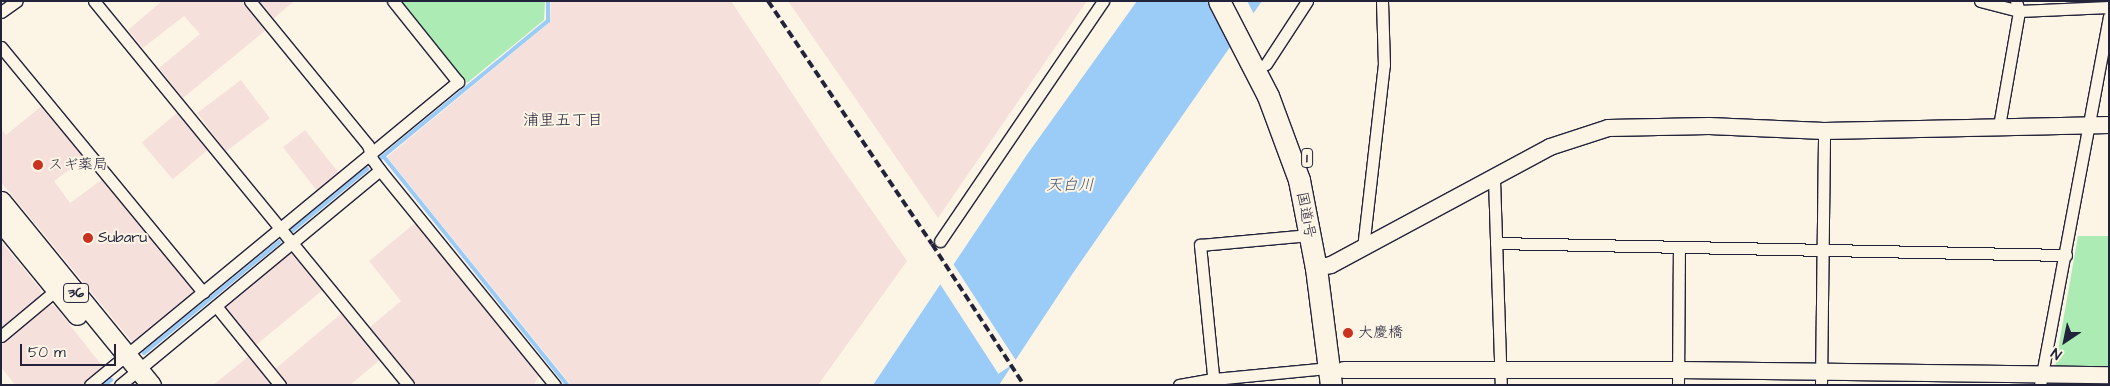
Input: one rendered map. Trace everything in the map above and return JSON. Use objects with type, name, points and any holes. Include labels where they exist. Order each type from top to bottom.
[{"type":"highway","name":"国道1号","points":[[1219,1],[1281,90],[1305,151],[1313,178],[1337,377]]},
{"type":"highway","name":"国道1号","points":[[1234,1],[1262,64],[1274,111],[1296,171],[1310,235],[1323,267]]},
{"type":"main road","name":"36","points":[[1,201],[62,286],[122,359],[131,379],[151,385]]},
{"type":"main road","name":"36","points":[[1,222],[62,286]]},
{"type":"street","points":[[1,12],[17,1]]},
{"type":"street","points":[[94,1],[408,385]]},
{"type":"street","points":[[250,1],[368,145],[370,154],[380,170],[551,383]]},
{"type":"street","points":[[90,385],[458,82],[393,1]]},
{"type":"street","points":[[940,241],[1103,1]]},
{"type":"street","points":[[1262,64],[1307,1]]},
{"type":"street","points":[[1364,248],[1384,65],[1382,1]]},
{"type":"street","points":[[1980,1],[2017,6],[2109,7]]},
{"type":"street","points":[[1999,126],[2017,6]]},
{"type":"street","points":[[2041,379],[2066,255],[2109,16]]},
{"type":"street","points":[[1,47],[203,292]]},
{"type":"street","points":[[1323,267],[1364,248],[1550,147],[1608,128],[1709,126],[1824,131],[2109,125]]},
{"type":"street","points":[[1821,378],[1824,131]]},
{"type":"street","points":[[131,379],[380,170]]},
{"type":"street","points":[[1494,179],[1501,377]]},
{"type":"street","points":[[1214,382],[1200,245],[1310,235]]},
{"type":"street","points":[[1496,243],[2066,255]]},
{"type":"street","points":[[1678,377],[1679,247]]},
{"type":"street","points":[[1,336],[62,286]]},
{"type":"street","points":[[216,306],[280,385]]},
{"type":"street","points":[[1179,385],[1337,377],[2041,379],[2109,374]]},
{"type":"shaded area","points":[[162,1],[242,1],[266,30],[183,98],[159,68],[200,34],[184,16],[143,48],[128,30]]},
{"type":"shaded area","points":[[257,1],[294,1],[272,20]]},
{"type":"shaded area","points":[[551,1],[731,1],[831,152],[907,261],[818,385],[571,385],[387,157],[550,22]]},
{"type":"shaded area","points":[[788,1],[1087,1],[938,218]]},
{"type":"shaded area","points":[[241,80],[270,118],[226,151],[197,113]]},
{"type":"shaded area","points":[[44,104],[87,157],[54,181],[70,203],[104,178],[193,288],[193,294],[133,343],[1,182],[1,129],[6,135]]},
{"type":"shaded area","points":[[177,113],[208,150],[173,179],[142,143]]},
{"type":"shaded area","points":[[305,130],[339,173],[317,191],[283,147]]},
{"type":"shaded area","points":[[415,223],[539,375],[534,385],[417,385],[370,327],[401,301],[369,261]]},
{"type":"shaded area","points":[[1,241],[41,290],[41,295],[1,328]]},
{"type":"shaded area","points":[[287,253],[294,254],[323,290],[256,345],[226,310],[226,304]]},
{"type":"shaded area","points":[[48,304],[55,306],[103,367],[82,385],[15,385],[1,367],[1,343]]},
{"type":"shaded area","points":[[342,313],[380,360],[350,385],[288,385],[275,369]]},
{"type":"shaded area","points":[[249,356],[273,385],[213,385]]},
{"type":"green space","points":[[401,1],[545,1],[544,20],[467,83]]},
{"type":"green space","points":[[2078,236],[2109,236],[2109,367],[2055,367]]},
{"type":"water","name":"天白川","points":[[1137,1],[1262,1],[1073,273],[999,385],[873,385],[1026,156]]},
{"type":"pier","points":[[1207,1],[1247,1],[1255,16],[1232,49]]},
{"type":"pier","points":[[952,262],[1017,362],[998,374],[934,274]]},
{"type":"waterway","points":[[381,158],[548,21],[548,1]]},
{"type":"waterway","points":[[384,157],[567,385]]},
{"type":"waterway","points":[[293,230],[367,169]]},
{"type":"waterway","points":[[144,353],[279,242]]},
{"type":"waterway","points":[[105,385],[111,380]]},
{"type":"railway","points":[[768,1],[932,244],[1024,385]]},
{"type":"place","name":"スギ薬局","points":[[38,165]]},
{"type":"place","name":"Subaru","points":[[88,238]]},
{"type":"place","name":"大慶橋","points":[[1348,333]]},
{"type":"district","name":"浦里五丁目","points":[[563,120]]}]
